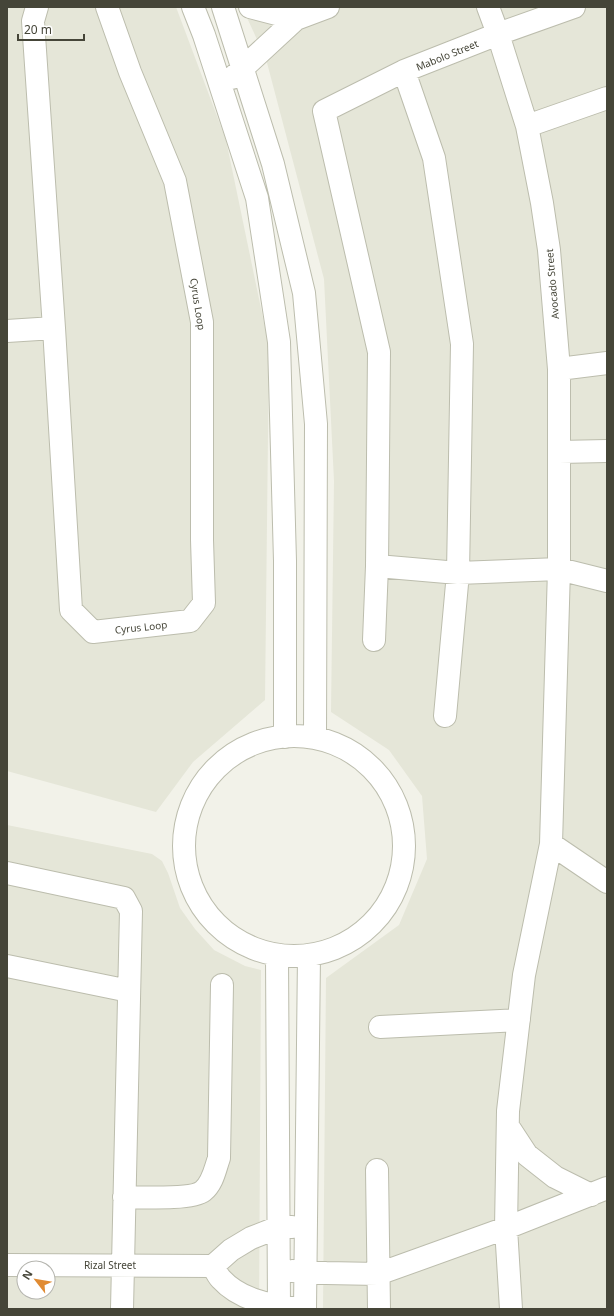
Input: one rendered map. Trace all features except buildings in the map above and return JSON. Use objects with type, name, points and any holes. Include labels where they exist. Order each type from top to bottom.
[{"type":"street","name":"Cyrus Loop","points":[[37,7],[33,20],[71,610],[93,632],[190,621],[204,604],[202,540],[202,322],[175,181],[130,72],[107,7]]},
{"type":"street","points":[[193,7],[204,35],[258,198],[279,342],[284,548],[285,737]]},
{"type":"street","points":[[223,7],[273,164],[304,293],[316,424],[315,738]]},
{"type":"street","points":[[250,7],[296,19]]},
{"type":"street","points":[[221,88],[296,19],[328,7]]},
{"type":"street","name":"Avocado Street","points":[[488,7],[527,126],[542,203],[549,250],[560,369],[559,569],[551,844],[524,975],[508,1111],[506,1228],[511,1309]]},
{"type":"street","name":"Mabolo Street","points":[[377,566],[379,352],[324,111],[404,72],[498,34],[574,7]]},
{"type":"street","points":[[404,72],[434,158],[462,344],[458,573],[445,716]]},
{"type":"street","points":[[527,126],[607,98]]},
{"type":"street","points":[[7,331],[54,328]]},
{"type":"street","points":[[560,369],[607,363]]},
{"type":"street","points":[[559,452],[607,451]]},
{"type":"street","points":[[284,548],[315,546]]},
{"type":"street","points":[[374,640],[377,566],[458,573],[559,569],[607,581]]},
{"type":"street","points":[[300,736],[315,738],[335,744],[353,753],[369,765],[382,781],[393,798],[400,818],[404,838],[403,859],[399,879],[391,898],[379,915],[365,930],[348,942],[329,950],[309,955],[278,956],[258,950],[240,942],[224,931],[210,917],[198,901],[190,883],[185,863],[184,843],[186,823],[192,804],[202,786],[214,770],[230,757],[247,747],[265,740],[300,736]]},
{"type":"street","points":[[551,844],[607,882]]},
{"type":"street","points":[[7,873],[124,898],[132,911],[122,1309]]},
{"type":"street","points":[[305,1309],[309,955]]},
{"type":"street","points":[[278,956],[279,1227],[279,1270],[285,1308],[255,1300],[237,1292],[221,1279],[213,1266],[231,1250],[250,1238],[279,1227],[306,1228]]},
{"type":"street","points":[[7,966],[130,991]]},
{"type":"street","points":[[124,1197],[184,1197],[202,1192],[212,1179],[219,1158],[222,985]]},
{"type":"street","points":[[380,1027],[519,1020]]},
{"type":"street","points":[[508,1126],[527,1155],[554,1177],[599,1191]]},
{"type":"street","points":[[377,1170],[378,1309]]},
{"type":"street","points":[[279,1270],[378,1274],[506,1228],[599,1191]]},
{"type":"street","name":"Rizal Street","points":[[7,1265],[213,1266]]},
{"type":"shaded area","points":[[7,7],[176,7],[226,140],[269,347],[265,700],[193,762],[156,812],[7,771]]},
{"type":"shaded area","points":[[242,7],[607,7],[607,1309],[323,1309],[326,978],[399,925],[427,859],[422,796],[389,750],[331,712],[334,481],[324,279],[266,59]]},
{"type":"shaded area","points":[[7,825],[152,854],[162,861],[168,873],[180,908],[195,929],[214,950],[245,966],[261,970],[259,1309],[7,1309]]}]
